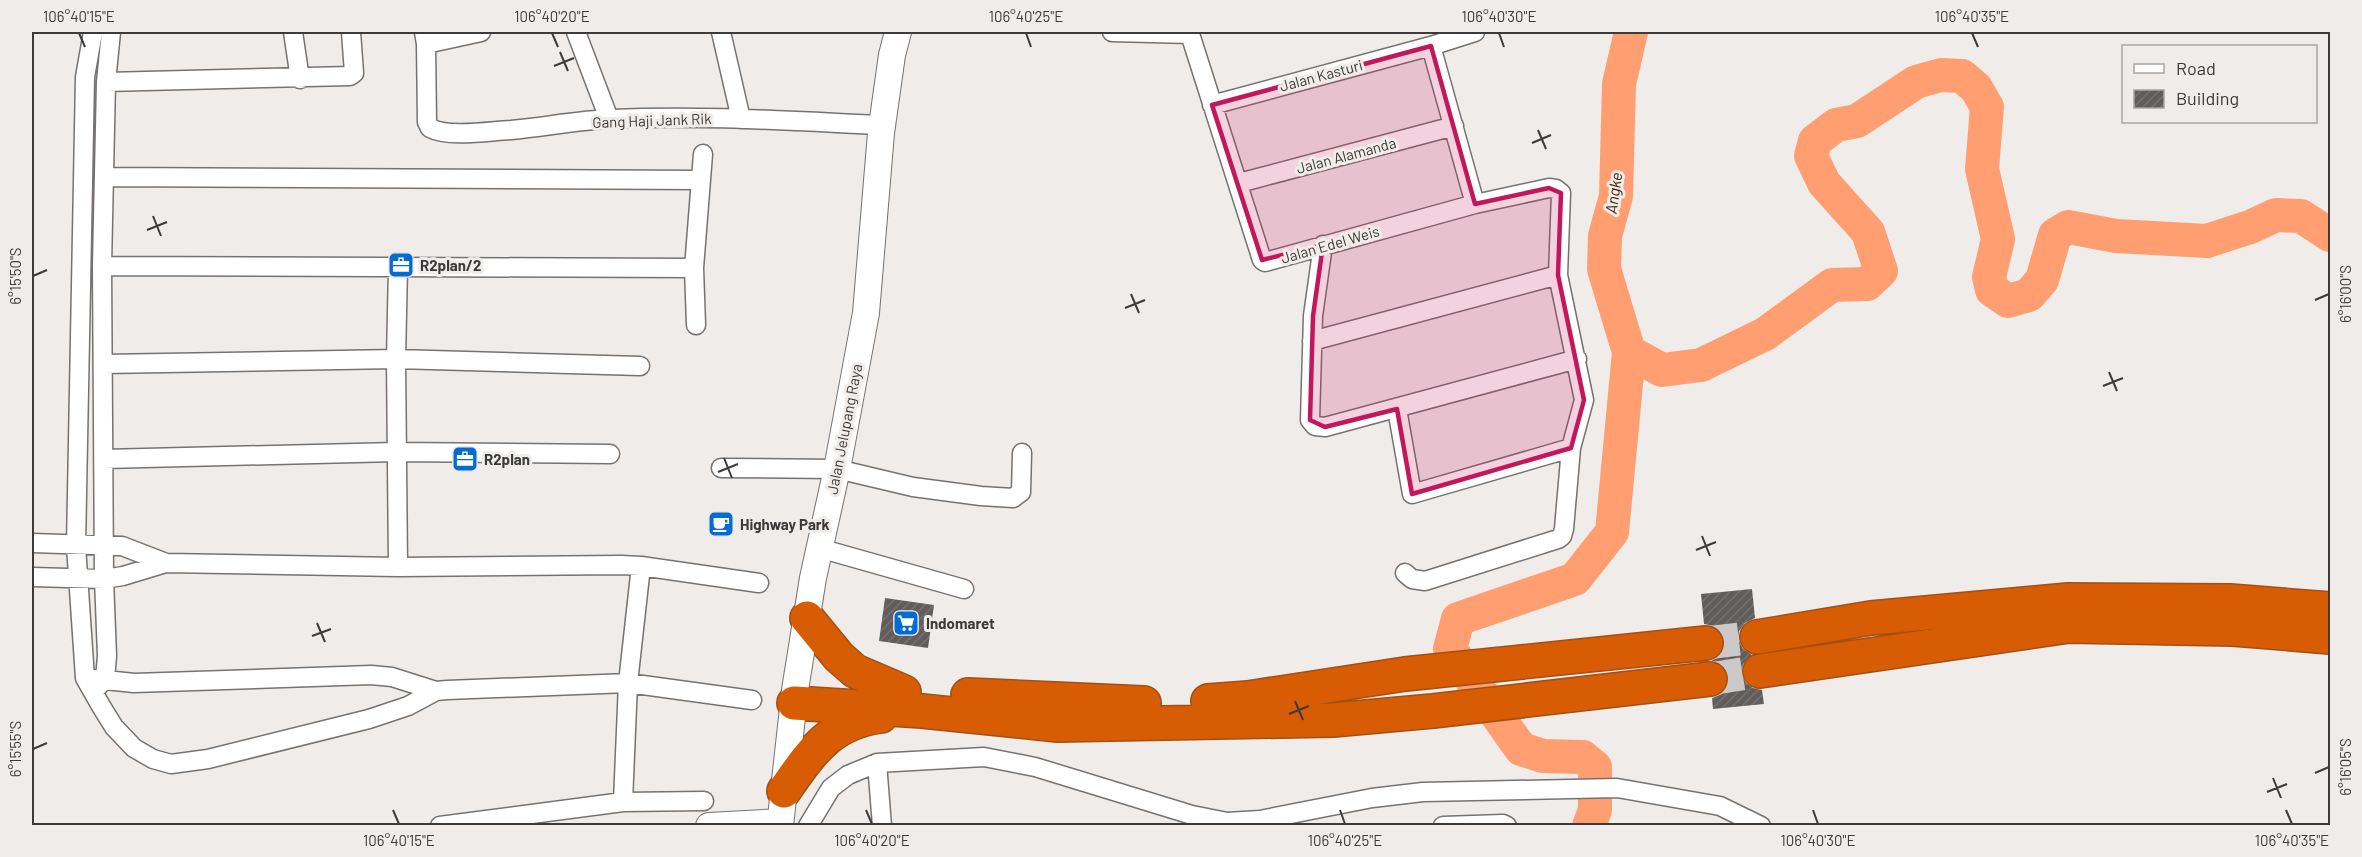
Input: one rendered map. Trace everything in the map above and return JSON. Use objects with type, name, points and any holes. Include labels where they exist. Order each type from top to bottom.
[{"type":"highway","points":[[1757,637],[1871,618],[2068,600],[2230,601],[2331,609]]},
{"type":"highway","points":[[807,618],[839,657],[855,671],[913,701],[1058,725],[1333,720],[1433,711],[1710,679]]},
{"type":"highway","points":[[1760,671],[2069,626],[2233,629],[2331,637]]},
{"type":"highway","points":[[795,696],[913,701],[1161,704],[1248,699],[1405,674],[1706,643]]},
{"type":"highway","points":[[781,813],[809,756],[833,732],[861,718],[913,701]]},
{"type":"street","points":[[93,32],[85,77],[76,546],[94,683],[114,727],[134,748],[153,759],[171,764],[208,759],[369,719],[408,706],[436,691]]},
{"type":"street","points":[[94,683],[108,656],[104,579],[102,266],[106,82],[111,32]]},
{"type":"street","points":[[293,32],[300,79]]},
{"type":"street","points":[[106,82],[350,76],[354,73],[351,32]]},
{"type":"street","points":[[425,38],[481,32]]},
{"type":"street","points":[[576,32],[609,119]]},
{"type":"street","points":[[721,32],[741,119]]},
{"type":"street","name":"Jalan Jelupang Raya","points":[[781,813],[807,618],[866,313],[882,125],[892,56],[898,32]]},
{"type":"street","name":"Jalan Edel Weis","points":[[1112,32],[1190,33],[1262,260],[1270,262],[1323,245],[1475,204],[1549,188],[1561,193],[1558,276]]},
{"type":"street","name":"Jalan Kasturi","points":[[1212,105],[1475,32]]},
{"type":"street","name":"Gang Haji Jank Rik","points":[[425,38],[427,122],[436,132],[543,128],[609,119],[741,119],[882,125]]},
{"type":"street","points":[[1431,46],[1475,204]]},
{"type":"street","name":"Jalan Alamanda","points":[[1239,183],[1454,126]]},
{"type":"street","points":[[696,325],[694,268],[703,154]]},
{"type":"street","points":[[104,177],[700,180]]},
{"type":"street","points":[[82,230],[103,231]]},
{"type":"street","points":[[1323,245],[1311,341],[1310,420],[1315,426],[1325,427],[1397,409],[1577,358]]},
{"type":"street","points":[[102,266],[694,268]]},
{"type":"street","points":[[398,267],[396,359],[398,567]]},
{"type":"street","points":[[1311,341],[1558,276],[1584,400],[1571,448],[1562,536],[1425,581],[1412,579],[1405,573]]},
{"type":"street","points":[[103,364],[396,359],[640,366]]},
{"type":"street","points":[[1397,409],[1412,494],[1571,448]]},
{"type":"street","points":[[104,459],[396,452],[610,454]]},
{"type":"street","points":[[721,468],[837,469],[913,487],[1013,498],[1021,492],[1022,453]]},
{"type":"street","points":[[32,543],[122,546],[166,563]]},
{"type":"street","points":[[819,548],[964,589]]},
{"type":"street","points":[[32,577],[104,579],[123,576],[166,563],[398,567],[641,566],[759,583]]},
{"type":"street","points":[[623,802],[628,683],[641,566]]},
{"type":"street","points":[[94,683],[371,675],[392,676],[436,691],[628,683],[752,700]]},
{"type":"street","points":[[808,825],[831,788],[848,776],[877,763],[984,757],[1035,767],[1192,815],[1227,822],[1260,820],[1372,798],[1423,792],[1617,788],[1720,806],[1761,825]]},
{"type":"street","points":[[877,763],[882,825]]},
{"type":"street","points":[[440,825],[623,802],[707,813],[781,813]]},
{"type":"street","points":[[1443,825],[1506,825]]},
{"type":"highlighted area","points":[[1431,46],[1475,204],[1549,188],[1561,193],[1558,275],[1584,400],[1571,448],[1412,494],[1397,409],[1325,427],[1310,420],[1313,316],[1323,245],[1262,260],[1212,105]]},
{"type":"building","points":[[1752,589],[1755,618],[1745,623],[1739,631],[1738,639],[1743,649],[1752,655],[1743,664],[1741,673],[1746,683],[1762,690],[1764,704],[1713,709],[1712,698],[1722,694],[1729,677],[1725,667],[1718,662],[1711,661],[1723,651],[1725,641],[1714,626],[1704,624],[1701,594]]},
{"type":"building","name":"Indomaret","points":[[885,598],[934,605],[928,648],[879,641]]},
{"type":"waterway","name":"Angke","points":[[1589,826],[1595,810],[1595,767],[1583,757],[1543,756],[1521,749],[1450,649],[1458,619],[1575,579],[1612,532],[1629,352],[1604,269],[1605,236],[1616,196],[1619,84],[1631,32]]},
{"type":"waterway","points":[[1629,352],[1662,370],[1701,365],[1765,334],[1832,285],[1867,284],[1881,271],[1868,232],[1824,183],[1811,156],[1815,141],[1836,125],[1857,121],[1916,82],[1941,75],[1962,76],[1976,88],[1987,107],[1982,169],[1998,239],[1989,277],[1992,290],[2008,301],[2029,295],[2042,280],[2055,235],[2068,227],[2116,236],[2207,241],[2250,227],[2276,215],[2301,216],[2330,235]]},
{"type":"tunnel","points":[[1706,643],[1757,637]]},
{"type":"tunnel","points":[[1710,679],[1760,671]]},
{"type":"place","name":"R2plan/2","points":[[401,265]]},
{"type":"place","name":"R2plan","points":[[465,459]]},
{"type":"place","name":"Highway Park","points":[[721,524]]},
{"type":"place","name":"Indomaret","points":[[906,623]]}]
